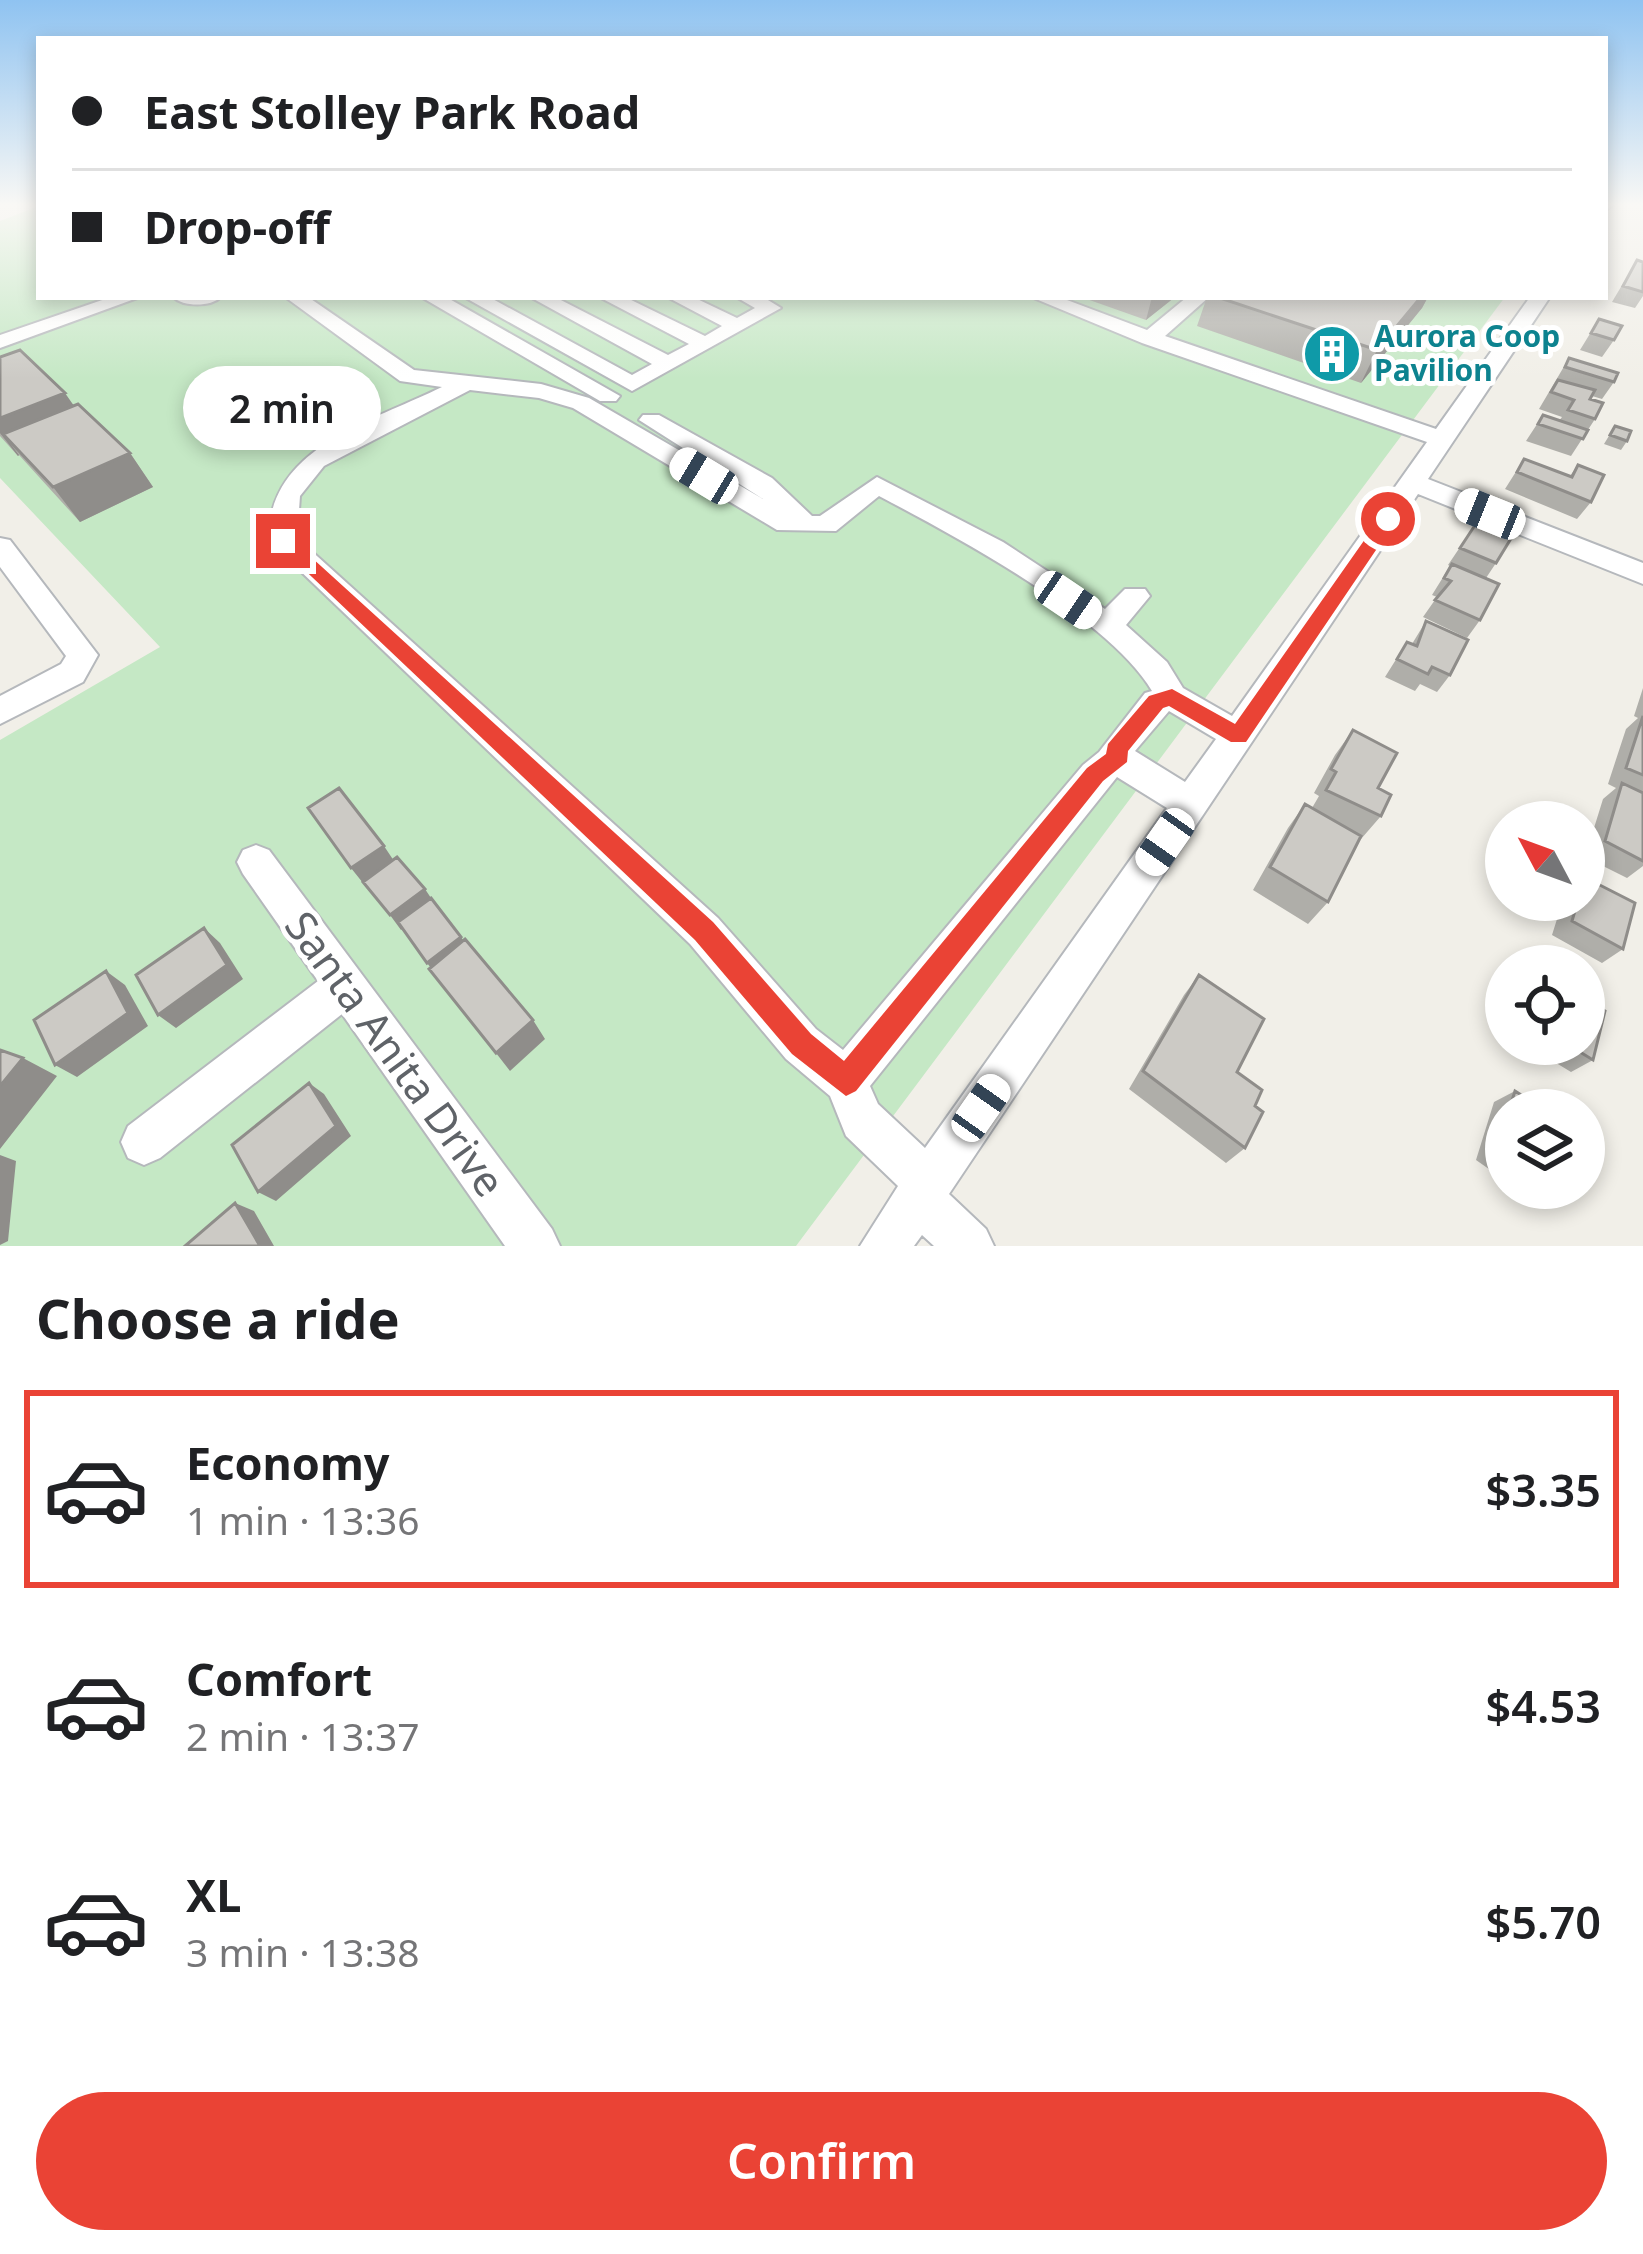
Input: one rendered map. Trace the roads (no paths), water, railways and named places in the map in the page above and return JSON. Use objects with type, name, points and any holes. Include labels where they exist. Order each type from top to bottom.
[{"type":"street","points":[[0,342],[121,300]]},
{"type":"street","points":[[299,300],[408,376],[565,396],[787,524],[826,525],[877,485],[952,522],[1107,626],[1167,683],[1172,697],[1238,736]]},
{"type":"street","points":[[437,300],[623,392]]},
{"type":"street","points":[[479,300],[764,484],[794,508],[804,526]]},
{"type":"street","points":[[546,300],[668,364]]},
{"type":"street","points":[[615,300],[705,344]]},
{"type":"street","points":[[682,300],[738,326]]},
{"type":"street","points":[[1049,300],[1443,439]]},
{"type":"street","points":[[1150,338],[1195,300]]},
{"type":"street","points":[[885,1246],[1538,300]]},
{"type":"street","points":[[623,392],[781,302]]},
{"type":"street","points":[[468,382],[315,460],[294,478],[280,503],[283,541],[704,931],[802,1044],[846,1081],[862,1120],[969,1246]]},
{"type":"street","points":[[1413,483],[1643,574]]},
{"type":"street","points":[[0,547],[82,655],[72,674],[0,711]]},
{"type":"street","points":[[1107,626],[1135,596]]},
{"type":"street","points":[[1172,697],[1156,702],[1115,751],[1191,804]]},
{"type":"street","points":[[846,1081],[1095,775],[1119,756]]},
{"type":"street","name":"Santa Anita Drive","points":[[256,862],[535,1246]]},
{"type":"street","points":[[144,1142],[345,986]]},
{"type":"place","name":"Aurora Coop Pavilion","points":[[1332,354]]}]
